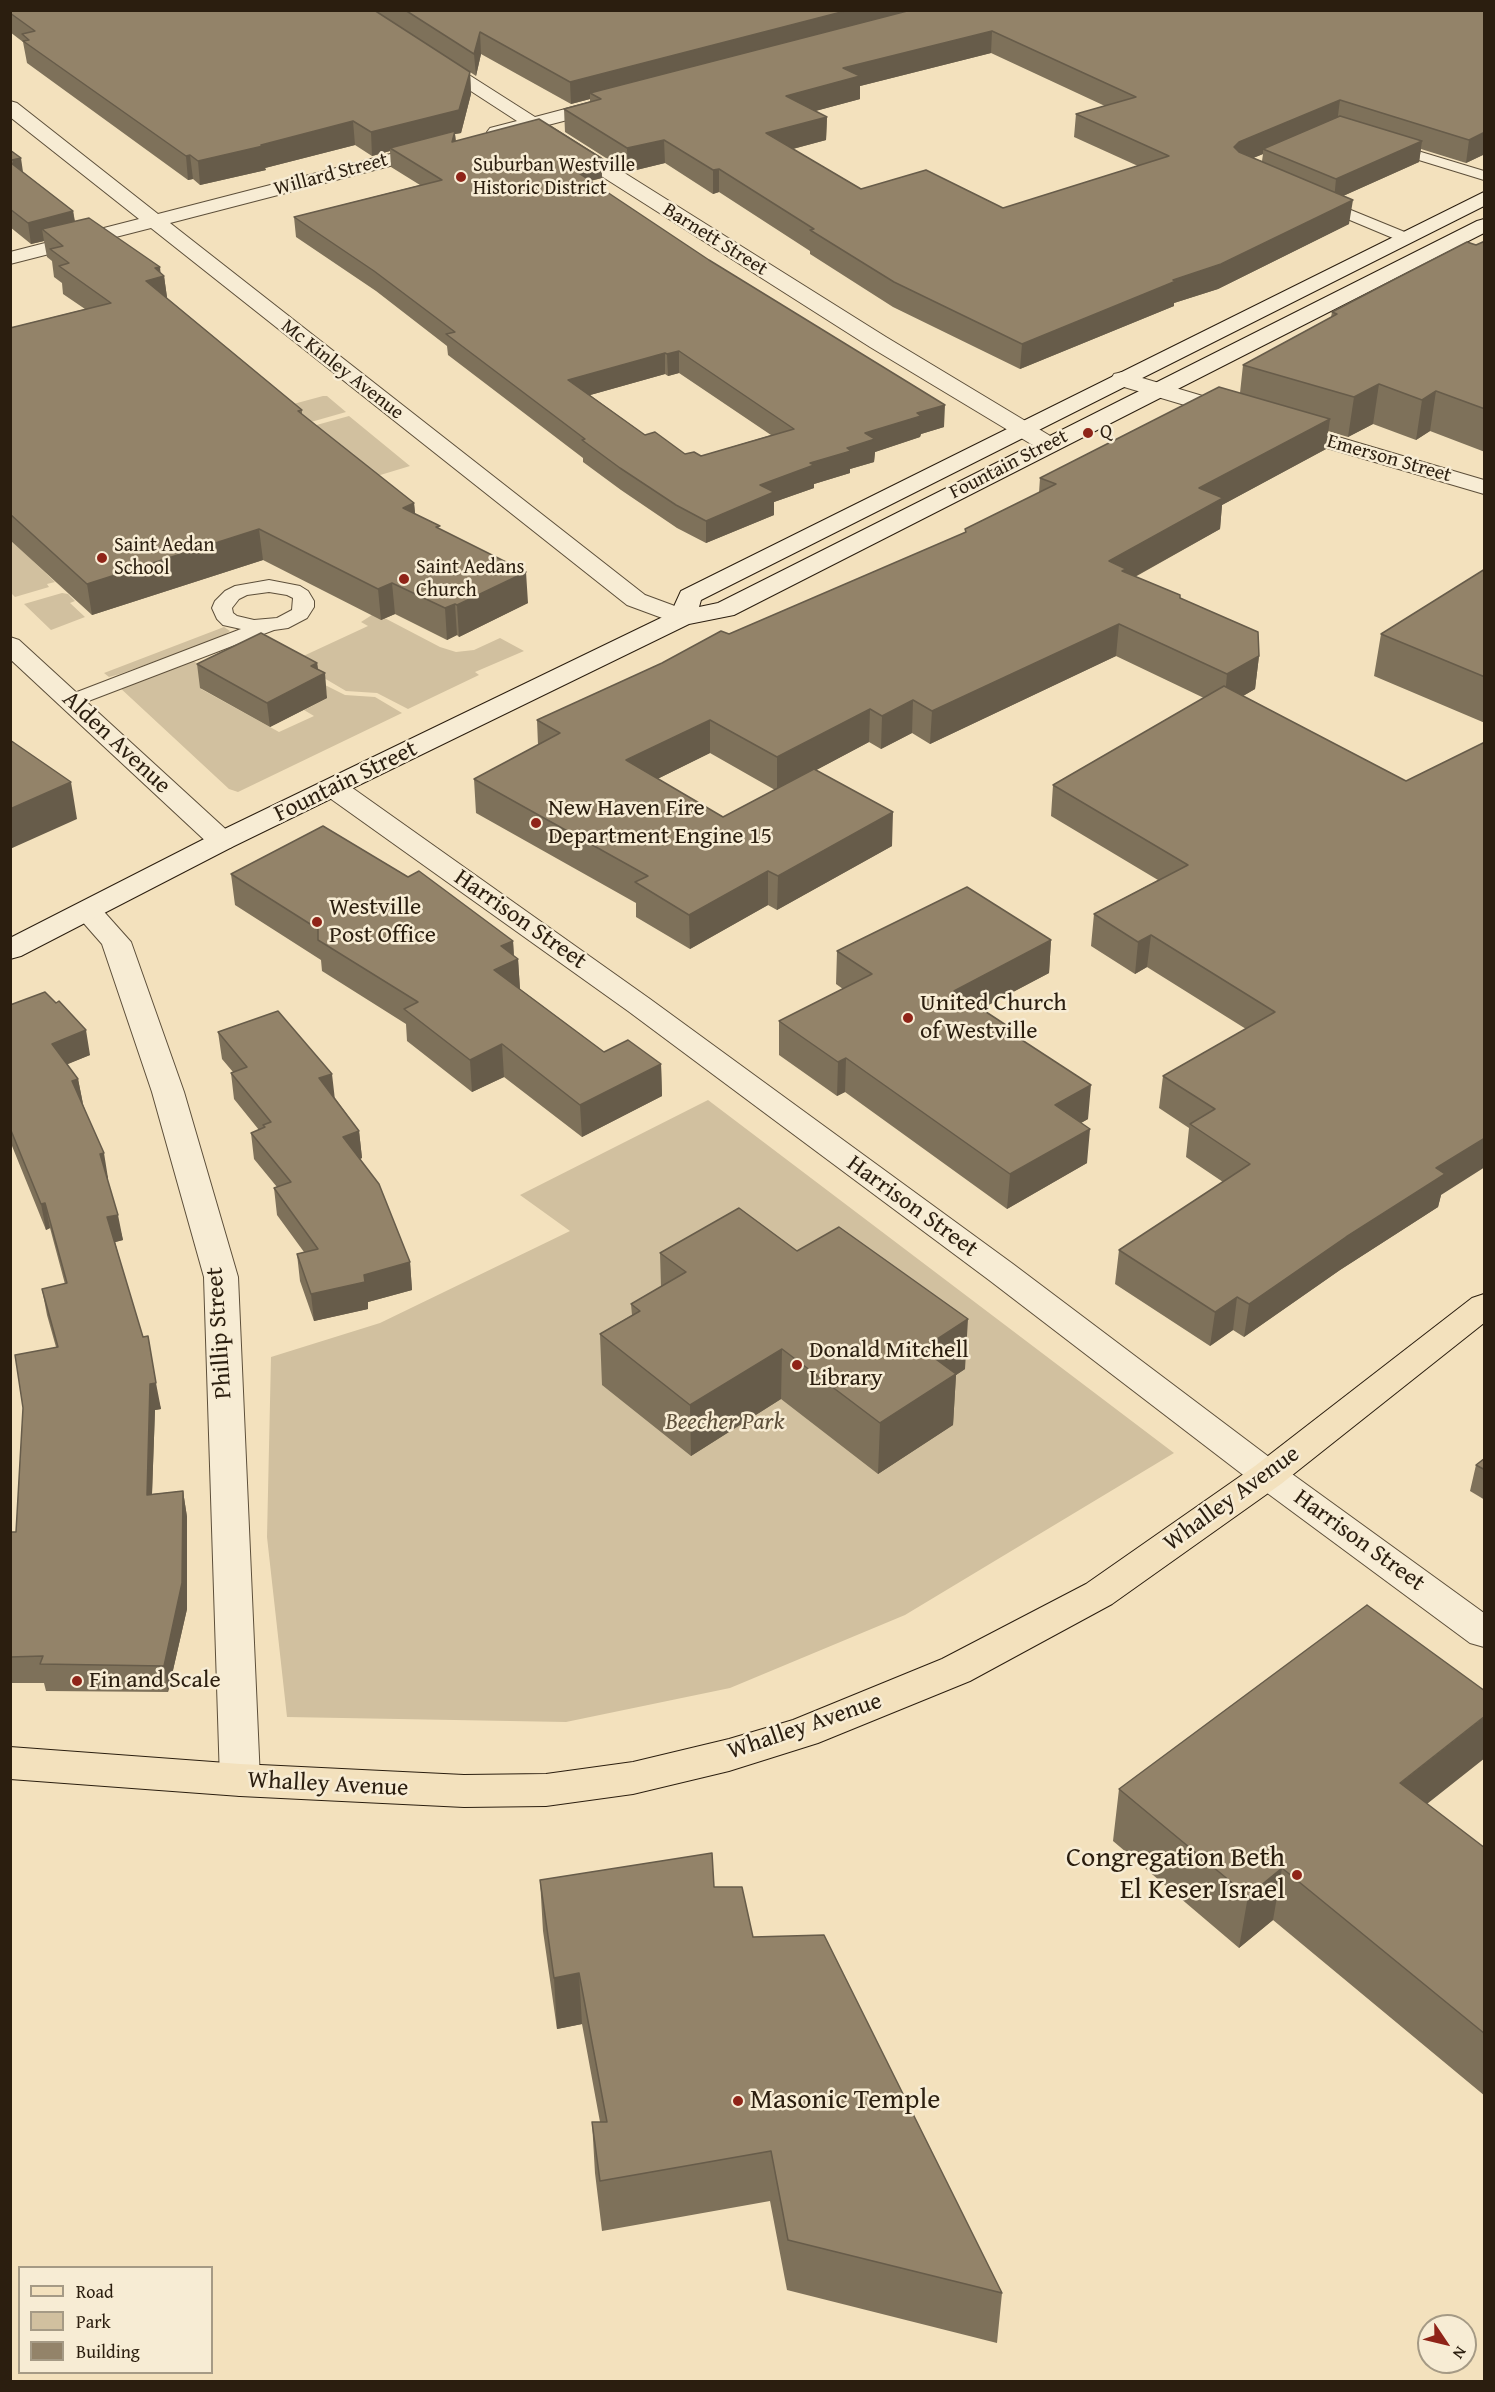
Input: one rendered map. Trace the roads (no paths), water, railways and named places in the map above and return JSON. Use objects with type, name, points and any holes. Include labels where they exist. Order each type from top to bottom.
[{"type":"main road","name":"Whalley Avenue","points":[[10,1763],[240,1780],[464,1791],[546,1790],[633,1778],[740,1752],[804,1732],[956,1670],[1099,1594],[1268,1475],[1485,1306]]},
{"type":"street","name":"Barnett Street","points":[[354,10],[878,342],[1049,445]]},
{"type":"street","points":[[478,137],[627,98]]},
{"type":"street","name":"Mc Kinley Avenue","points":[[10,107],[636,600],[682,617]]},
{"type":"street","name":"Willard Street","points":[[10,258],[456,143]]},
{"type":"street","name":"Fountain Street","points":[[682,617],[690,596],[1485,198]]},
{"type":"street","name":"Fountain Street","points":[[10,950],[222,841],[334,789],[682,617],[725,610],[1485,225]]},
{"type":"street","points":[[1364,259],[1397,270]]},
{"type":"street","name":"Emerson Street","points":[[1122,379],[1485,487]]},
{"type":"street","name":"Alden Avenue","points":[[10,645],[222,841]]},
{"type":"street","name":"Harrison Street","points":[[334,789],[658,1019],[1001,1272],[1268,1475],[1485,1633]]},
{"type":"street","name":"Phillip Street","points":[[88,911],[116,942],[168,1092],[220,1277],[240,1780]]},
{"type":"lane","points":[[1371,140],[1485,177]]},
{"type":"lane","points":[[1304,196],[1406,238]]},
{"type":"lane","points":[[70,701],[268,626]]},
{"type":"place","name":"Suburban Westville Historic District","points":[[461,177]]},
{"type":"place","name":"Q","points":[[1088,433]]},
{"type":"place","name":"Saint Aedan School","points":[[102,558]]},
{"type":"place","name":"Saint Aedans Church","points":[[404,579]]},
{"type":"place","name":"New Haven Fire Department Engine 15","points":[[536,823]]},
{"type":"place","name":"Westville Post Office","points":[[317,922]]},
{"type":"place","name":"United Church of Westville","points":[[908,1018]]},
{"type":"place","name":"Donald Mitchell Library","points":[[797,1365]]},
{"type":"place","name":"Fin and Scale","points":[[77,1681]]},
{"type":"place","name":"Congregation Beth El Keser Israel","points":[[1297,1875]]},
{"type":"place","name":"Masonic Temple","points":[[738,2101]]},
{"type":"park label","name":"Beecher Park","points":[[725,1423]]}]
